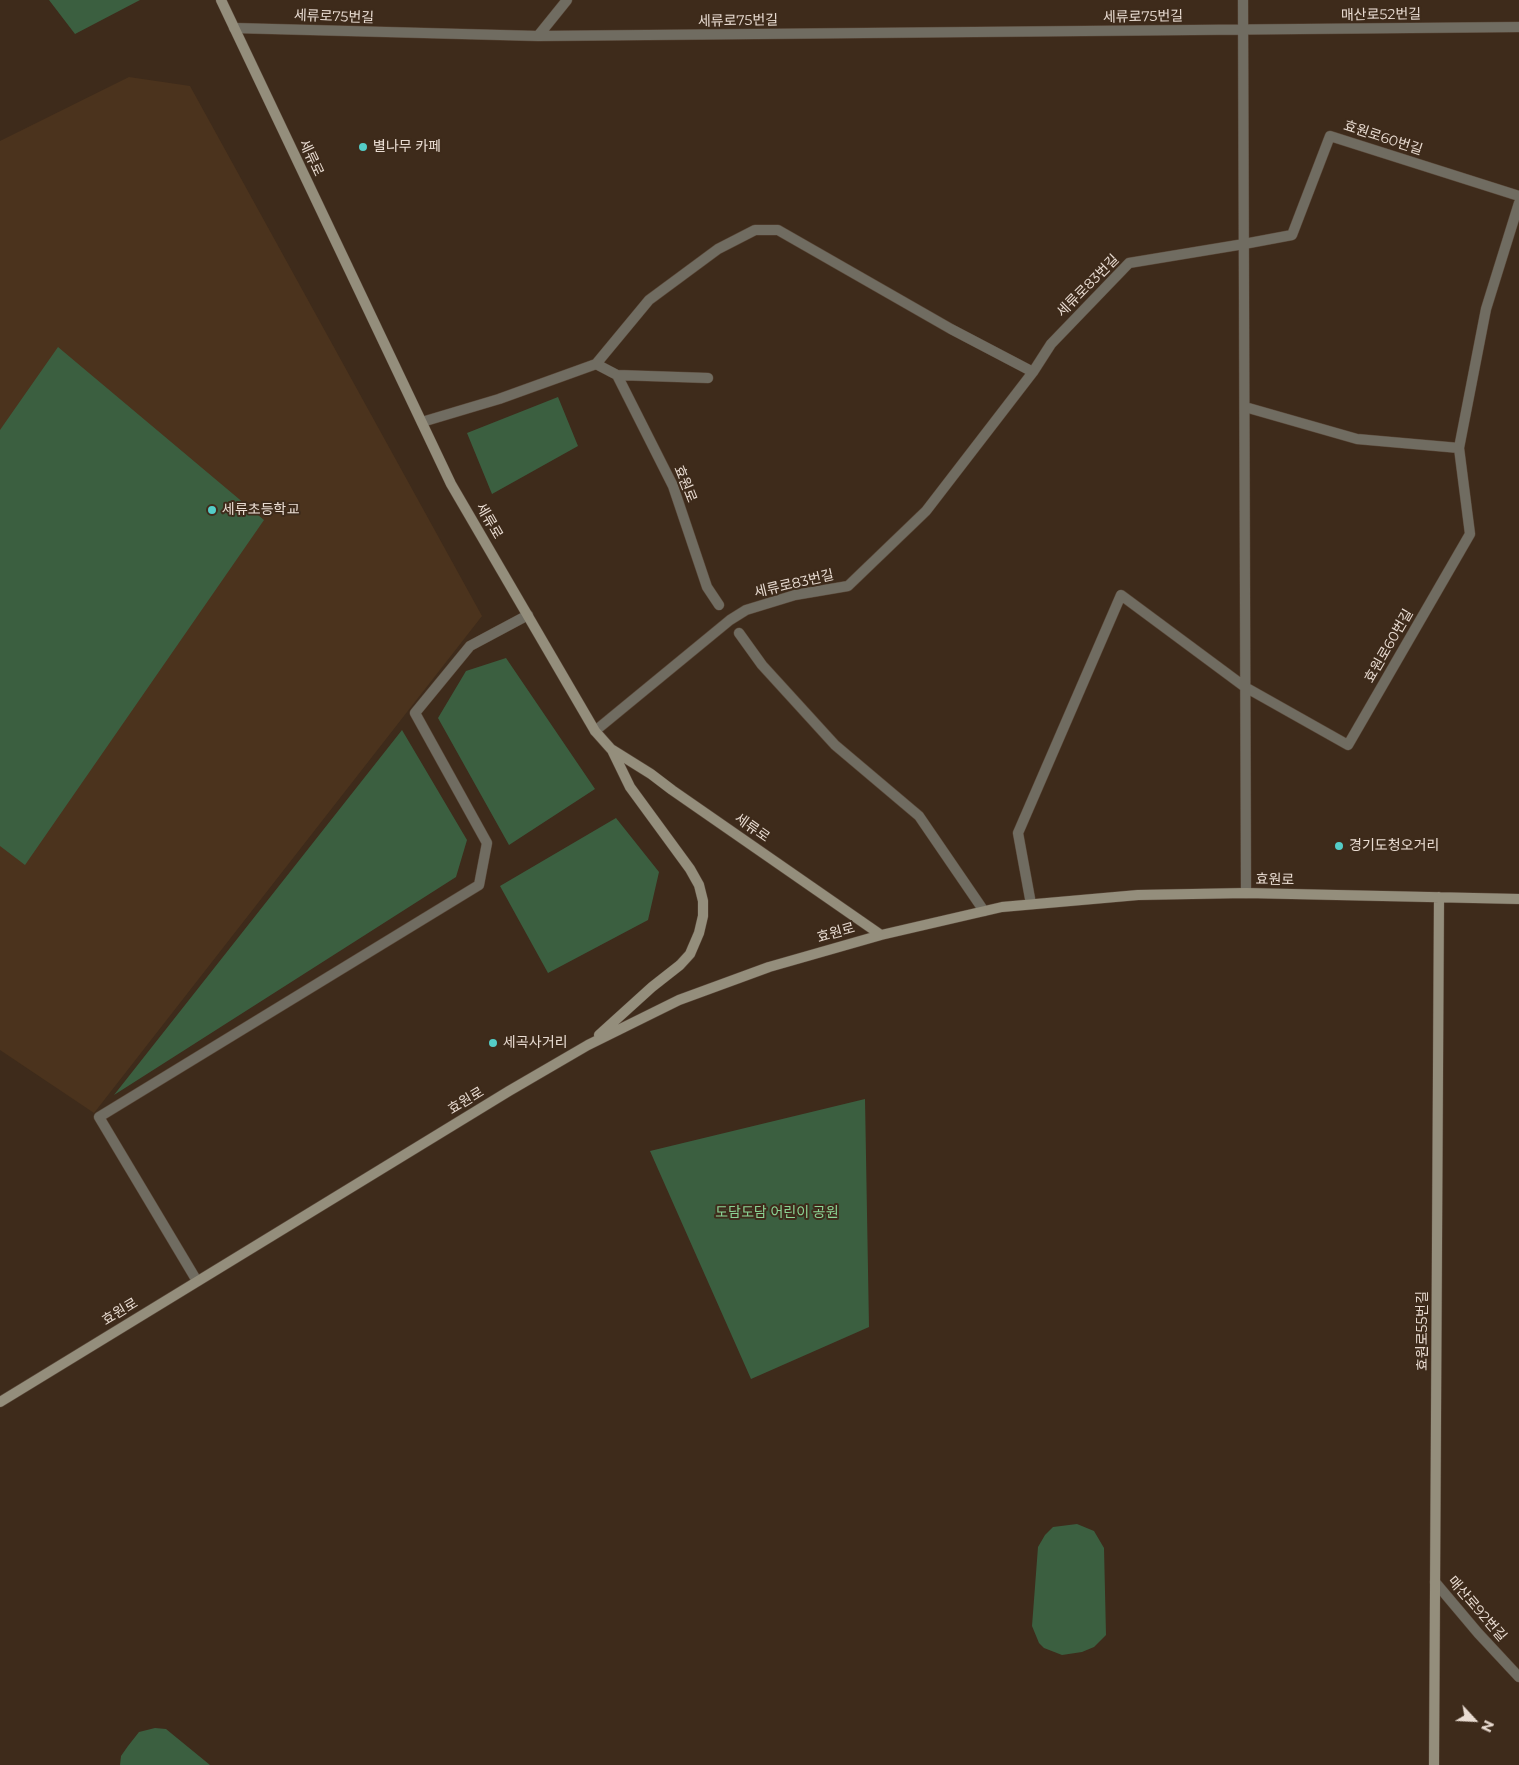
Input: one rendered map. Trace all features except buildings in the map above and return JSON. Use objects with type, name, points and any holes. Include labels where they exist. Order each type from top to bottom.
[{"type":"street","name":"세류로","points":[[221,0],[451,484],[595,731],[612,749],[651,774],[881,935]]},
{"type":"street","points":[[538,36],[567,0]]},
{"type":"street","points":[[1243,0],[1246,894]]},
{"type":"street","name":"매산로52번길","points":[[1243,30],[1519,27]]},
{"type":"street","name":"세류로75번길","points":[[234,28],[538,36],[1243,30]]},
{"type":"street","name":"효원로60번길","points":[[1244,244],[1292,235],[1330,136],[1519,196]]},
{"type":"street","name":"효원로60번길","points":[[1245,687],[1348,745],[1470,534],[1459,448],[1486,309],[1519,203]]},
{"type":"street","points":[[422,422],[499,400],[596,364],[649,300],[718,248],[755,230],[778,230],[951,329],[1033,372]]},
{"type":"street","name":"세류로83번길","points":[[595,731],[730,620],[746,610],[795,596],[848,586],[926,511],[1033,372],[1051,344],[1129,263],[1244,244]]},
{"type":"street","points":[[596,364],[617,375],[708,378]]},
{"type":"street","name":"효원로","points":[[617,375],[674,486],[706,587],[720,605]]},
{"type":"street","points":[[1244,407],[1357,439],[1459,448]]},
{"type":"street","points":[[1031,904],[1018,833],[1121,595],[1245,687]]},
{"type":"street","points":[[197,1281],[99,1117],[479,885],[486,843],[415,713],[470,646],[528,615]]},
{"type":"street","points":[[739,633],[762,665],[835,745],[919,816],[984,911]]},
{"type":"street","points":[[588,1045],[652,987],[680,966],[690,954],[699,934],[702,916],[703,901],[699,885],[690,869],[630,787],[612,749]]},
{"type":"street","name":"효원로","points":[[0,1402],[509,1091],[588,1045],[687,997],[769,967],[881,935],[1002,907],[1031,904],[1138,896],[1246,894],[1519,899]]},
{"type":"street","name":"효원로55번길","points":[[1434,1765],[1439,897]]},
{"type":"street","name":"매산로92번길","points":[[1435,1582],[1478,1633],[1519,1677]]},
{"type":"shaded area","name":"세류초등학교","points":[[129,77],[190,86],[482,616],[94,1113],[0,1050],[0,141]]},
{"type":"green space","points":[[49,0],[140,0],[75,34]]},
{"type":"green space","points":[[58,347],[264,520],[25,865],[0,846],[0,430]]},
{"type":"green space","points":[[558,397],[578,446],[492,494],[467,433]]},
{"type":"green space","points":[[506,658],[595,789],[509,845],[438,718],[466,671]]},
{"type":"green space","points":[[402,730],[467,840],[456,877],[114,1095]]},
{"type":"green space","points":[[616,818],[659,872],[648,920],[548,973],[500,886]]},
{"type":"green space","name":"도담도담 어린이 공원","points":[[865,1099],[869,1327],[751,1379],[650,1151]]},
{"type":"green space","points":[[1077,1524],[1094,1531],[1104,1548],[1106,1635],[1094,1647],[1082,1652],[1062,1655],[1044,1648],[1039,1643],[1032,1626],[1038,1547],[1045,1535],[1053,1527]]},
{"type":"green space","points":[[155,1728],[166,1729],[210,1765],[120,1765],[121,1756],[139,1732]]},
{"type":"place","name":"별나무 카페","points":[[363,147]]},
{"type":"place","name":"세류초등학교","points":[[212,510]]},
{"type":"place","name":"경기도청오거리","points":[[1339,846]]},
{"type":"place","name":"세곡사거리","points":[[493,1043]]}]
